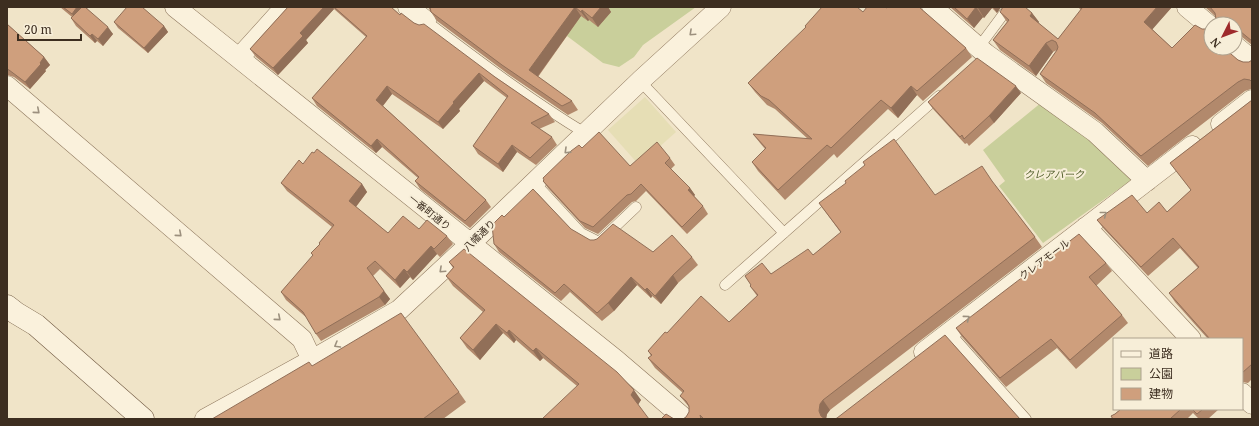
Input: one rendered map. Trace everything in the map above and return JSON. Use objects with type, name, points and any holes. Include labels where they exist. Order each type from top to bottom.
[{"type":"street","name":"一番町通り","points":[[175,7],[616,360],[685,419]]},
{"type":"street","points":[[239,58],[285,7]]},
{"type":"street","points":[[408,7],[426,21]]},
{"type":"street","name":"八幡通り","points":[[205,419],[399,310],[640,81],[721,7]]},
{"type":"street","points":[[932,7],[982,53],[1036,86],[1095,132],[1147,181]]},
{"type":"street","points":[[1187,7],[1203,20]]},
{"type":"street","points":[[1243,53],[1252,60]]},
{"type":"street","points":[[7,86],[302,339],[312,360]]},
{"type":"street","name":"クレアモール","points":[[912,361],[1252,100]]},
{"type":"street","points":[[1086,227],[1190,338]]},
{"type":"street","points":[[10,314],[36,325],[143,419]]},
{"type":"street","points":[[1243,394],[1252,404]]},
{"type":"lane","points":[[982,53],[1005,12]]},
{"type":"lane","points":[[426,21],[557,116],[585,133]]},
{"type":"lane","points":[[640,81],[784,233]]},
{"type":"lane","points":[[725,285],[945,90]]},
{"type":"lane","points":[[534,182],[581,232],[599,242],[636,207]]},
{"type":"lane","points":[[949,332],[1026,419]]},
{"type":"shaded area","points":[[645,97],[676,132],[639,165],[608,130]]},
{"type":"green space","points":[[538,7],[696,7],[643,45],[634,57],[619,67],[603,63],[567,36]]},
{"type":"green space","name":"クレアパーク","points":[[1042,102],[1095,143],[1134,178],[1043,243],[999,186],[1005,181],[983,150]]},
{"type":"building","points":[[63,7],[77,7],[72,14]]},
{"type":"building","points":[[82,7],[85,7],[108,27],[98,39],[92,34],[90,36],[71,18]]},
{"type":"building","points":[[127,7],[142,7],[164,26],[144,48],[114,22]]},
{"type":"building","points":[[288,7],[324,7],[300,33],[303,36],[273,68],[250,49]]},
{"type":"building","points":[[334,7],[391,7],[400,15],[401,13],[414,23],[419,25],[424,24],[495,77],[549,114],[531,123],[552,137],[530,158],[512,145],[498,164],[473,146],[508,96],[479,73],[453,102],[454,103],[438,122],[387,86],[376,100],[486,200],[465,221],[415,181],[419,177],[377,139],[371,146],[312,98],[367,36]]},
{"type":"building","points":[[430,7],[575,7],[529,70],[572,101],[562,106],[502,65],[431,12]]},
{"type":"building","points":[[575,7],[601,7],[592,18],[582,10],[581,12]]},
{"type":"building","points":[[822,7],[857,7],[863,12],[867,7],[919,7],[966,48],[917,91],[911,86],[891,108],[881,100],[831,148],[827,145],[778,190],[752,162],[766,148],[753,134],[812,139],[769,100],[761,96],[748,83],[806,27],[805,26]]},
{"type":"building","points":[[954,7],[976,7],[967,19]]},
{"type":"building","points":[[1003,7],[1025,7],[1032,13],[1030,16],[1058,39],[1082,7],[1157,7],[1144,22],[1172,48],[1195,25],[1203,29],[1203,56],[1233,56],[1243,62],[1249,62],[1252,60],[1252,82],[1244,79],[1238,82],[1141,156],[1095,113],[1040,74],[1057,50],[1058,47],[1056,42],[1052,40],[1046,43],[1029,66],[993,40],[1009,20],[1000,12]]},
{"type":"building","points":[[1210,7],[1252,7],[1252,41],[1243,34],[1243,16],[1216,16]]},
{"type":"building","points":[[7,24],[44,57],[40,63],[41,64],[25,82],[7,69]]},
{"type":"building","points":[[977,58],[1016,86],[989,116],[964,139],[962,135],[960,137],[928,102]]},
{"type":"building","points":[[1252,100],[1252,364],[1243,372],[1243,338],[1209,338],[1169,293],[1199,267],[1173,238],[1141,267],[1097,220],[1132,195],[1147,213],[1159,202],[1167,212],[1191,190],[1170,163]]},
{"type":"building","points":[[599,132],[630,166],[657,142],[670,158],[665,163],[690,188],[688,190],[703,206],[682,227],[641,184],[593,227],[580,221],[543,181],[543,178],[571,151],[579,145],[582,148]]},
{"type":"building","points":[[894,139],[935,195],[982,166],[1035,237],[823,400],[820,404],[819,411],[821,416],[825,419],[704,419],[700,415],[701,419],[683,419],[689,412],[689,406],[680,396],[684,391],[648,358],[652,355],[648,351],[701,296],[729,322],[758,295],[750,286],[751,285],[745,276],[762,263],[771,274],[808,249],[813,255],[841,232],[819,203],[846,183],[845,181],[865,165],[863,162]]},
{"type":"building","points":[[317,149],[362,184],[349,201],[388,233],[403,216],[419,229],[427,220],[447,236],[434,249],[431,246],[407,272],[404,269],[395,280],[375,261],[367,268],[384,291],[379,297],[316,334],[303,312],[281,292],[313,255],[311,253],[320,244],[319,243],[334,225],[281,183],[299,160],[303,164],[312,152],[314,153]]},
{"type":"building","points":[[533,189],[571,229],[590,240],[597,239],[613,224],[653,252],[672,235],[692,257],[673,275],[655,296],[647,288],[645,290],[631,277],[597,313],[564,284],[555,293],[494,244],[492,225],[502,215],[504,217]]},
{"type":"building","points":[[1079,234],[1106,263],[1089,277],[1122,315],[1070,360],[1051,339],[1000,378],[956,328]]},
{"type":"building","points":[[464,249],[617,372],[634,390],[631,395],[649,419],[542,419],[579,384],[536,348],[533,351],[509,330],[507,333],[496,324],[473,350],[460,338],[485,310],[446,276],[454,267],[449,262]]},
{"type":"building","points":[[401,313],[459,392],[423,419],[212,419],[309,362],[312,366]]},
{"type":"building","points":[[945,335],[1020,419],[835,419],[837,418]]},
{"type":"building","points":[[1120,410],[1180,410],[1170,419],[1113,419],[1111,416]]},
{"type":"building","points":[[1193,410],[1202,410],[1197,414]]},
{"type":"building","points":[[666,414],[674,419],[661,419]]}]
